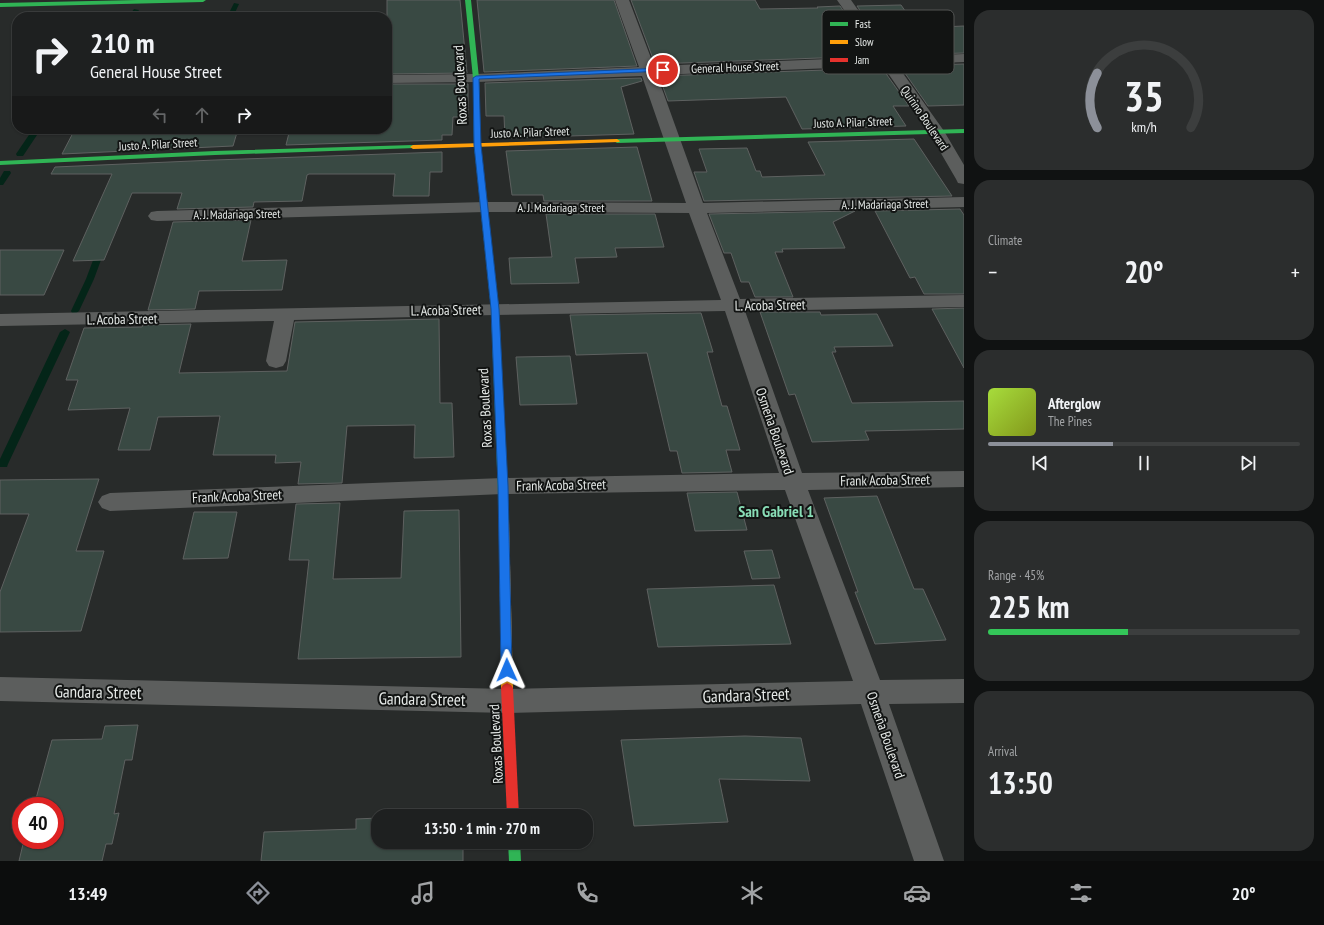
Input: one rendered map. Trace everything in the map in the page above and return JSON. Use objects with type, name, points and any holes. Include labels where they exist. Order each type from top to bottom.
[{"type":"street","points":[[0,5],[203,0]]},
{"type":"street","name":"Roxas Boulevard","points":[[468,0],[476,78],[477,145],[495,309],[503,486],[508,701],[513,809]]},
{"type":"street","name":"Osmeña Boulevard","points":[[622,0],[696,208],[733,306],[793,481],[871,692],[929,861]]},
{"type":"street","name":"Quirino Boulevard","points":[[844,0],[851,10]]},
{"type":"street","name":"General House Street","points":[[954,58],[964,58]]},
{"type":"street","name":"General House Street","points":[[392,79],[476,78],[822,63]]},
{"type":"street","name":"Quirino Boulevard","points":[[896,74],[936,131],[964,178]]},
{"type":"street","name":"Justo A. Pilar Street","points":[[0,163],[222,153],[964,131]]},
{"type":"street","name":"A. J. Madariaga Street","points":[[158,216],[485,207],[696,208],[964,202]]},
{"type":"street","name":"L. Acoba Street","points":[[0,320],[87,320],[495,309],[964,301]]},
{"type":"street","points":[[276,361],[285,315]]},
{"type":"street","name":"Frank Acoba Street","points":[[110,502],[503,486],[964,479]]},
{"type":"street","name":"Gandara Street","points":[[0,689],[508,701],[871,692],[964,692]]},
{"type":"street","points":[[514,849],[515,861]]},
{"type":"building","points":[[387,0],[460,0],[467,73],[392,74],[392,12],[387,12]]},
{"type":"building","points":[[477,0],[614,0],[637,66],[484,72]]},
{"type":"building","points":[[631,0],[755,0],[760,9],[840,6],[843,10],[822,10],[822,58],[655,64]]},
{"type":"building","points":[[901,5],[904,10],[860,10],[857,6]]},
{"type":"building","points":[[954,26],[964,26],[964,53],[954,53]]},
{"type":"building","points":[[954,64],[964,64],[964,105],[928,106],[906,74],[954,74]]},
{"type":"building","points":[[822,70],[822,74],[886,74],[909,106],[893,106],[906,126],[802,129],[786,97],[668,101],[659,76]]},
{"type":"building","points":[[641,78],[642,81],[621,87],[634,134],[505,138],[504,116],[486,116],[485,83]]},
{"type":"building","points":[[392,84],[468,84],[468,117],[453,117],[452,135],[442,135],[442,140],[286,145],[289,134],[392,134]]},
{"type":"building","points":[[72,134],[237,134],[233,146],[62,154]]},
{"type":"building","points":[[914,139],[952,196],[704,201],[694,172],[707,172],[699,149],[747,148],[756,171],[760,171],[762,177],[825,175],[808,142]]},
{"type":"building","points":[[637,147],[652,201],[544,201],[543,195],[512,195],[506,151]]},
{"type":"building","points":[[442,152],[442,172],[430,172],[429,196],[393,196],[395,174],[309,174],[307,175],[302,201],[254,202],[253,207],[177,209],[182,193],[132,193],[104,260],[73,261],[112,174],[51,174],[55,167]]},
{"type":"building","points":[[960,209],[964,215],[964,294],[924,294],[915,277],[910,278],[875,211]]},
{"type":"building","points":[[855,211],[833,222],[845,248],[782,249],[783,252],[775,252],[793,297],[755,297],[749,282],[741,282],[731,253],[724,253],[709,214]]},
{"type":"building","points":[[546,214],[655,214],[664,247],[615,248],[617,257],[575,258],[579,283],[511,284],[509,258],[552,257]]},
{"type":"building","points":[[251,220],[242,261],[287,260],[282,290],[199,291],[195,309],[148,310],[173,222]]},
{"type":"building","points":[[0,250],[64,250],[44,295],[0,295]]},
{"type":"building","points":[[964,308],[964,368],[932,309]]},
{"type":"building","points":[[760,312],[820,312],[821,315],[877,314],[893,346],[834,347],[836,352],[832,352],[852,403],[964,401],[964,429],[865,431],[869,440],[812,442],[795,394],[789,395]]},
{"type":"building","points":[[701,313],[713,352],[707,352],[722,406],[727,406],[740,450],[726,450],[732,472],[682,473],[677,451],[670,451],[647,353],[576,355],[570,315]]},
{"type":"building","points":[[439,319],[440,403],[452,403],[454,457],[414,458],[415,425],[347,426],[342,483],[298,484],[301,462],[275,463],[276,455],[213,455],[220,416],[158,417],[150,450],[118,450],[130,408],[68,410],[78,380],[66,380],[84,328],[191,324],[179,373],[287,371],[295,322]]},
{"type":"building","points":[[570,356],[577,404],[520,405],[516,357]]},
{"type":"building","points":[[99,479],[76,551],[104,551],[81,631],[0,632],[0,592],[29,514],[0,514],[0,480]]},
{"type":"building","points":[[737,492],[747,530],[695,531],[687,493]]},
{"type":"building","points":[[877,496],[914,589],[923,589],[946,640],[875,644],[855,592],[858,592],[824,498]]},
{"type":"building","points":[[340,503],[333,579],[401,578],[404,511],[459,510],[461,657],[298,659],[309,560],[289,560],[296,504]]},
{"type":"building","points":[[194,512],[237,512],[228,558],[183,559]]},
{"type":"building","points":[[772,550],[780,578],[752,579],[744,551]]},
{"type":"building","points":[[774,585],[791,644],[658,647],[647,589]]},
{"type":"building","points":[[138,725],[132,760],[125,760],[114,814],[119,813],[112,844],[106,844],[102,861],[19,861],[22,849],[64,849],[64,797],[36,797],[52,740],[102,739],[105,726]]},
{"type":"building","points":[[745,736],[801,738],[810,781],[719,779],[728,822],[634,826],[621,740]]},
{"type":"building","points":[[371,818],[371,849],[463,849],[463,861],[261,861],[264,832],[356,829],[356,819]]},
{"type":"waterway","points":[[232,12],[236,4]]},
{"type":"waterway","points":[[20,154],[34,134]]},
{"type":"waterway","points":[[0,183],[7,173]]},
{"type":"waterway","points":[[75,311],[90,279],[101,249]]},
{"type":"waterway","points":[[3,464],[65,332]]},
{"type":"traffic: fast","points":[[0,5],[203,0]]},
{"type":"traffic: fast","points":[[468,0],[476,78],[477,145],[495,309],[504,521]]},
{"type":"traffic: fast","points":[[617,141],[964,131]]},
{"type":"traffic: fast","points":[[0,163],[215,153],[413,147]]},
{"type":"traffic: fast","points":[[514,849],[515,861]]},
{"type":"traffic: slow","points":[[413,147],[617,141]]},
{"type":"traffic: slow","points":[[504,521],[507,688]]},
{"type":"traffic: jam","points":[[507,688],[513,809]]},
{"type":"district","name":"San Gabriel 1","points":[[776,511]]},
{"type":"route","points":[[507,670],[503,486],[495,309],[477,145],[476,78],[663,70]]}]
